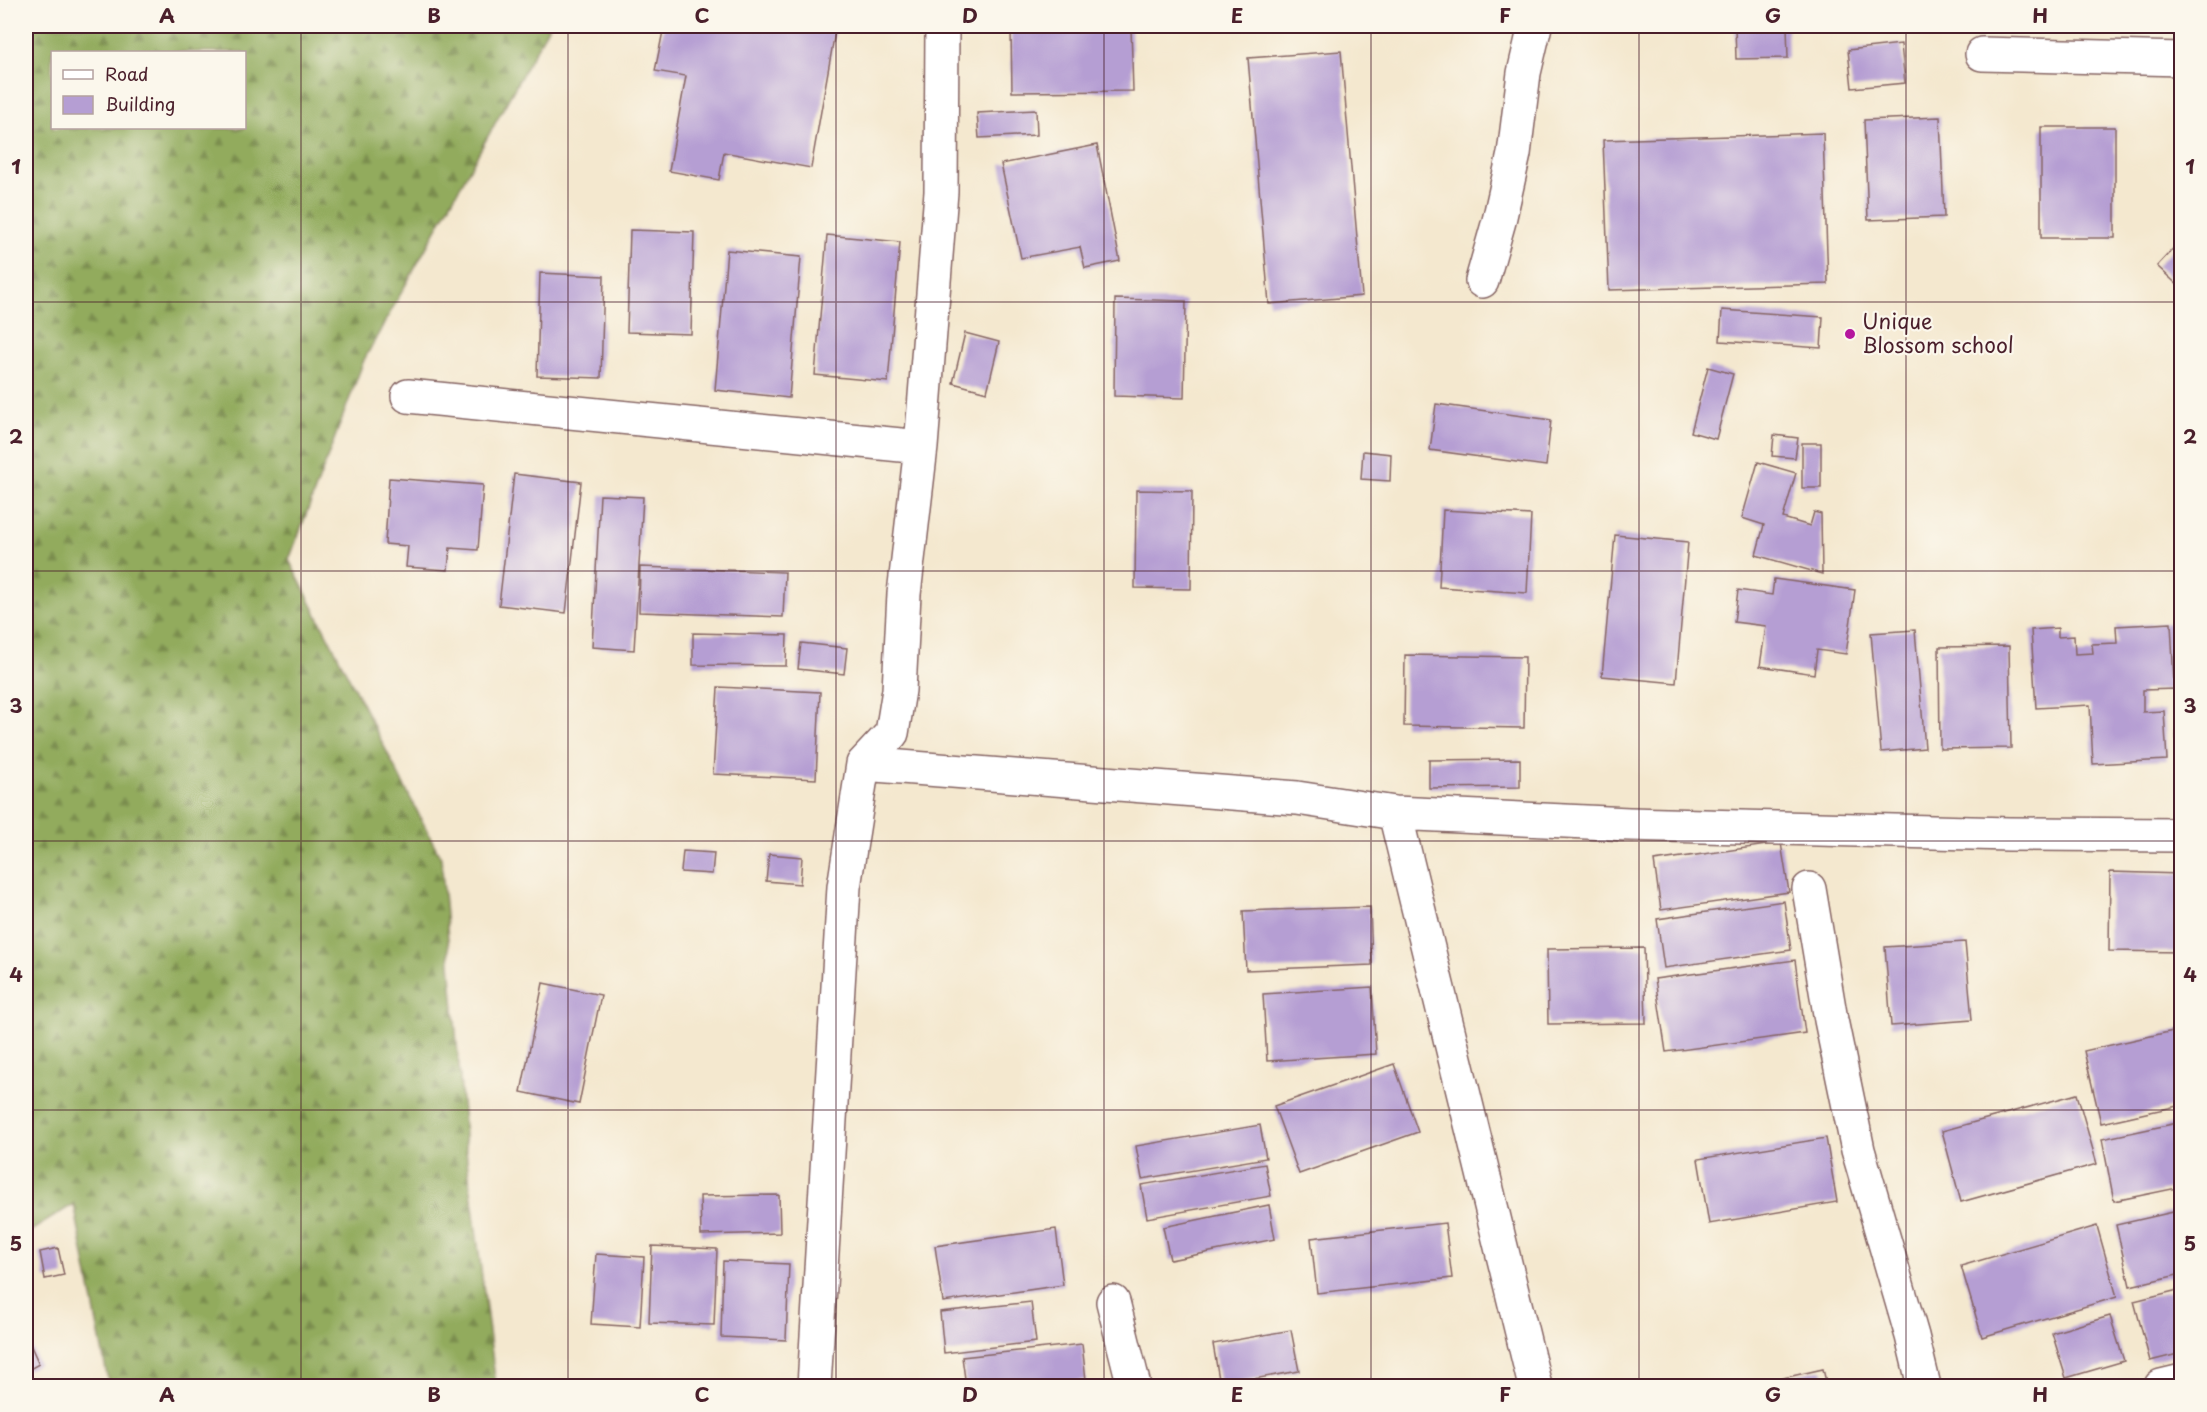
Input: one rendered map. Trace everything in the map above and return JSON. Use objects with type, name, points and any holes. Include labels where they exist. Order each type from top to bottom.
[{"type":"street","points":[[814,1386],[844,887],[863,764],[892,733],[899,690],[904,594],[921,447],[941,192],[942,26]]},
{"type":"street","points":[[1482,281],[1499,221],[1514,154],[1524,73],[1535,26]]},
{"type":"street","points":[[1982,54],[2181,59]]},
{"type":"street","points":[[408,396],[921,447]]},
{"type":"street","points":[[863,764],[1297,798],[1395,813],[1629,824],[2009,834],[2181,835]]},
{"type":"street","points":[[1395,813],[1535,1386]]},
{"type":"street","points":[[1809,889],[1831,1020],[1858,1150],[1912,1336],[1924,1386]]},
{"type":"street","points":[[1113,1302],[1134,1386]]},
{"type":"street","points":[[2161,1386],[2181,1381]]},
{"type":"green space","points":[[26,26],[549,26],[364,360],[289,560],[441,858],[467,1160],[496,1386],[109,1386],[74,1204],[26,1234]]},
{"type":"building","points":[[664,26],[836,26],[811,168],[724,152],[719,180],[669,171],[686,76],[655,71]]},
{"type":"building","points":[[1735,26],[1787,26],[1788,58],[1736,59]]},
{"type":"building","points":[[1131,28],[1133,91],[1012,92],[1011,29]]},
{"type":"building","points":[[1901,44],[1905,83],[1852,88],[1848,50]]},
{"type":"building","points":[[1341,51],[1362,296],[1269,304],[1248,58]]},
{"type":"building","points":[[1036,110],[1037,135],[979,138],[977,113]]},
{"type":"building","points":[[1940,117],[1944,217],[1868,220],[1864,120]]},
{"type":"building","points":[[2041,127],[2115,127],[2115,238],[2041,238]]},
{"type":"building","points":[[1823,133],[1828,284],[1609,290],[1603,140]]},
{"type":"building","points":[[1097,145],[1120,261],[1085,268],[1080,247],[1021,258],[1001,164]]},
{"type":"building","points":[[630,230],[694,232],[691,334],[627,332]]},
{"type":"building","points":[[827,235],[900,242],[888,382],[815,375]]},
{"type":"building","points":[[2182,239],[2182,289],[2157,266]]},
{"type":"building","points":[[727,250],[801,257],[789,398],[715,390]]},
{"type":"building","points":[[540,273],[604,276],[601,378],[537,376]]},
{"type":"building","points":[[1115,299],[1186,301],[1184,398],[1114,396]]},
{"type":"building","points":[[1722,310],[1823,317],[1821,348],[1720,341]]},
{"type":"building","points":[[965,333],[999,342],[987,392],[953,383]]},
{"type":"building","points":[[1708,367],[1733,374],[1716,439],[1691,432]]},
{"type":"building","points":[[1436,404],[1551,420],[1546,466],[1430,450]]},
{"type":"building","points":[[1774,435],[1798,438],[1795,458],[1772,456]]},
{"type":"building","points":[[1802,443],[1821,443],[1821,488],[1802,488]]},
{"type":"building","points":[[1363,451],[1391,454],[1390,481],[1361,479]]},
{"type":"building","points":[[1758,462],[1796,473],[1783,518],[1810,526],[1814,512],[1821,514],[1822,574],[1756,555],[1764,525],[1742,518]]},
{"type":"building","points":[[514,474],[581,482],[566,613],[499,605]]},
{"type":"building","points":[[389,478],[483,485],[478,550],[450,548],[448,570],[406,567],[408,546],[385,544]]},
{"type":"building","points":[[1136,490],[1192,491],[1191,589],[1135,588]]},
{"type":"building","points":[[600,495],[643,497],[634,650],[592,647]]},
{"type":"building","points":[[1443,510],[1531,515],[1527,593],[1439,587]]},
{"type":"building","points":[[1615,535],[1688,542],[1676,683],[1602,676]]},
{"type":"building","points":[[640,567],[785,572],[783,617],[639,612]]},
{"type":"building","points":[[1774,579],[1855,590],[1846,654],[1817,650],[1814,674],[1760,666],[1766,626],[1734,622],[1738,590],[1772,595]]},
{"type":"building","points":[[2171,623],[2174,683],[2174,671],[2182,671],[2182,790],[2178,790],[2175,689],[2143,690],[2143,712],[2164,711],[2167,760],[2093,764],[2090,705],[2036,708],[2031,630],[2058,628],[2058,637],[2074,636],[2075,654],[2093,653],[2092,644],[2117,643],[2116,626]]},
{"type":"building","points":[[1915,630],[1925,748],[1881,752],[1871,633]]},
{"type":"building","points":[[693,633],[787,635],[786,666],[693,665]]},
{"type":"building","points":[[801,643],[847,648],[844,674],[798,669]]},
{"type":"building","points":[[2009,646],[2011,748],[1940,749],[1939,647]]},
{"type":"building","points":[[1405,655],[1525,657],[1524,728],[1404,726]]},
{"type":"building","points":[[718,687],[820,692],[816,779],[713,774]]},
{"type":"building","points":[[1520,759],[1520,787],[1429,788],[1429,760]]},
{"type":"building","points":[[1781,843],[1789,892],[1661,910],[1654,861]]},
{"type":"building","points":[[683,851],[714,853],[712,874],[681,872]]},
{"type":"building","points":[[769,854],[802,857],[800,884],[766,881]]},
{"type":"building","points":[[2110,872],[2182,874],[2182,952],[2109,951]]},
{"type":"building","points":[[1784,901],[1791,950],[1664,968],[1657,919]]},
{"type":"building","points":[[1370,907],[1372,965],[1246,970],[1243,911]]},
{"type":"building","points":[[1965,942],[1972,1020],[1891,1026],[1885,947]]},
{"type":"building","points":[[1644,948],[1646,1023],[1548,1024],[1547,949]]},
{"type":"building","points":[[1795,960],[1805,1033],[1666,1052],[1655,979]]},
{"type":"building","points":[[543,983],[601,995],[579,1104],[521,1092]]},
{"type":"building","points":[[1372,987],[1376,1054],[1267,1061],[1263,994]]},
{"type":"building","points":[[2182,1029],[2182,1105],[2101,1123],[2084,1051]]},
{"type":"building","points":[[1394,1064],[1418,1132],[1299,1174],[1274,1106]]},
{"type":"building","points":[[2077,1094],[2097,1164],[1961,1202],[1942,1131]]},
{"type":"building","points":[[2182,1122],[2182,1187],[2114,1201],[2102,1139]]},
{"type":"building","points":[[1260,1125],[1266,1158],[1142,1179],[1136,1146]]},
{"type":"building","points":[[1826,1138],[1837,1202],[1709,1224],[1698,1159]]},
{"type":"building","points":[[1265,1164],[1271,1196],[1147,1218],[1141,1185]]},
{"type":"building","points":[[779,1195],[780,1233],[701,1235],[700,1196]]},
{"type":"building","points":[[1269,1205],[1275,1239],[1170,1260],[1163,1227]]},
{"type":"building","points":[[2182,1210],[2182,1274],[2130,1286],[2116,1225]]},
{"type":"building","points":[[1445,1223],[1452,1278],[1317,1293],[1311,1238]]},
{"type":"building","points":[[2097,1226],[2117,1297],[1982,1337],[1961,1266]]},
{"type":"building","points":[[1056,1229],[1063,1285],[943,1302],[935,1246]]},
{"type":"building","points":[[652,1246],[717,1249],[714,1325],[649,1323]]},
{"type":"building","points":[[58,1248],[64,1275],[45,1279],[40,1252]]},
{"type":"building","points":[[596,1254],[644,1257],[640,1327],[591,1324]]},
{"type":"building","points":[[723,1261],[789,1264],[786,1340],[721,1337]]},
{"type":"building","points":[[2182,1289],[2182,1353],[2150,1361],[2134,1301]]},
{"type":"building","points":[[1031,1302],[1036,1342],[944,1353],[940,1312]]},
{"type":"building","points":[[2110,1316],[2124,1361],[2066,1378],[2052,1333]]},
{"type":"building","points":[[1291,1330],[1299,1371],[1220,1385],[1213,1344]]},
{"type":"building","points":[[29,1342],[39,1364],[26,1371],[26,1344]]},
{"type":"building","points":[[1082,1344],[1086,1380],[1029,1386],[966,1386],[962,1357]]},
{"type":"building","points":[[1823,1369],[1827,1386],[1748,1386]]},
{"type":"place","name":"Unique Blossom school","points":[[1850,334]]}]
